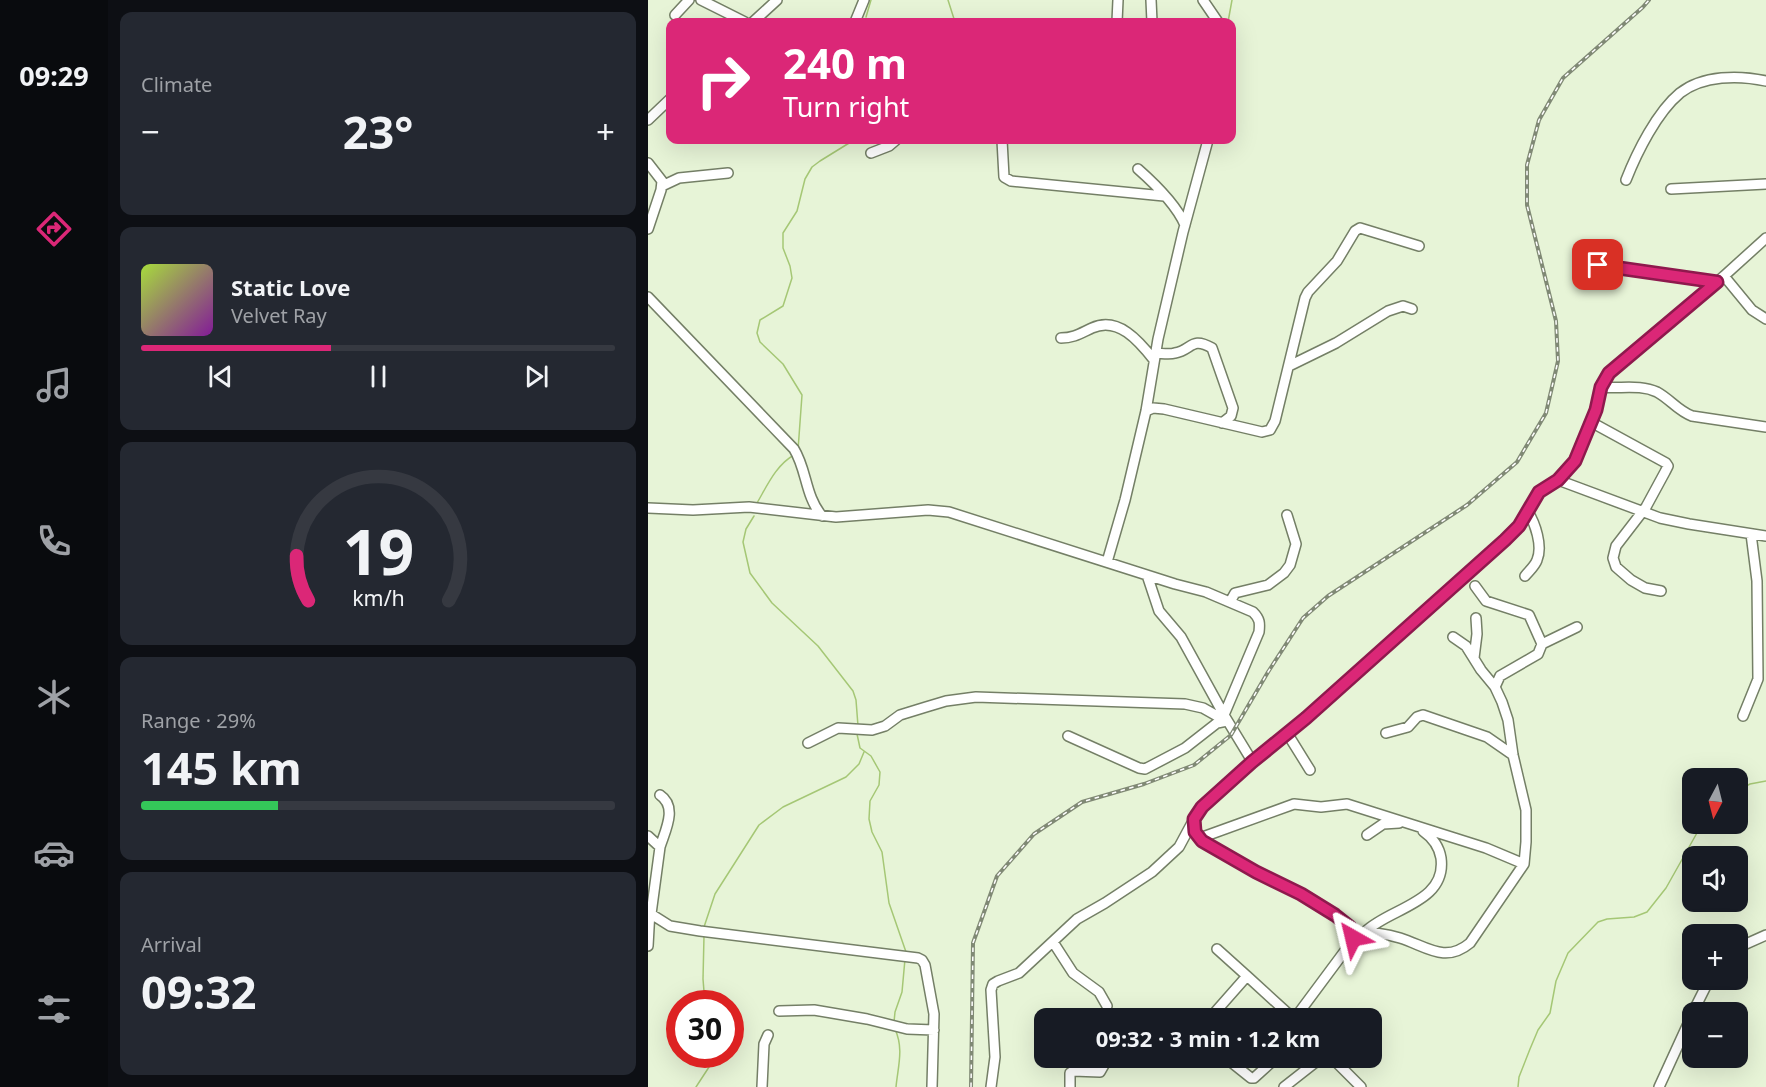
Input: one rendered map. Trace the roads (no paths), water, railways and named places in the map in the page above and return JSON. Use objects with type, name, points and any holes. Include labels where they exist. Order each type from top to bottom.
[{"type":"street","points":[[675,15],[689,0]]},
{"type":"street","points":[[701,0],[737,18]]},
{"type":"street","points":[[757,18],[777,0]]},
{"type":"street","points":[[857,18],[864,0]]},
{"type":"street","points":[[1117,18],[1118,0]]},
{"type":"street","points":[[1151,0],[1152,18]]},
{"type":"street","points":[[1203,0],[1215,18]]},
{"type":"street","points":[[1626,180],[1648,133],[1681,92],[1710,81],[1731,77],[1766,81]]},
{"type":"street","points":[[648,120],[666,103]]},
{"type":"street","points":[[871,153],[891,144]]},
{"type":"street","points":[[1002,144],[1004,177],[1011,181],[1164,196]]},
{"type":"street","points":[[1107,562],[1122,515],[1146,411],[1154,357],[1207,144]]},
{"type":"street","points":[[648,163],[661,178],[662,186],[648,229]]},
{"type":"street","points":[[1138,169],[1179,213],[1185,225]]},
{"type":"street","points":[[662,186],[679,178],[728,173]]},
{"type":"street","points":[[1671,189],[1766,184]]},
{"type":"street","points":[[1146,411],[1153,408],[1164,409],[1262,432],[1270,430],[1275,421],[1305,298],[1332,268],[1357,229],[1419,246]]},
{"type":"street","points":[[1179,847],[1202,807],[1519,526],[1539,492],[1558,480],[1575,461],[1591,422],[1601,387],[1609,373],[1766,238]]},
{"type":"street","points":[[1589,256],[1598,265],[1721,279],[1752,310],[1766,320]]},
{"type":"street","points":[[648,297],[794,449],[804,468],[810,498],[822,516]]},
{"type":"street","points":[[1289,366],[1336,343],[1388,311],[1403,306],[1413,309]]},
{"type":"street","points":[[1061,338],[1075,337],[1100,325],[1113,325],[1123,330],[1154,357]]},
{"type":"street","points":[[1154,357],[1177,353],[1195,343],[1212,348],[1233,408],[1231,416],[1222,423]]},
{"type":"street","points":[[1601,387],[1639,387],[1659,393],[1684,414],[1766,427]]},
{"type":"street","points":[[1591,422],[1668,466],[1643,512],[1616,546],[1614,563],[1638,585],[1661,591]]},
{"type":"street","points":[[1558,480],[1619,501],[1643,512],[1689,524],[1766,536]]},
{"type":"street","points":[[649,510],[749,507],[822,516],[873,515],[928,510],[949,512],[1206,592],[1253,612],[1259,617],[1259,632],[1225,719],[1185,748],[1145,769],[1068,736]]},
{"type":"street","points":[[1525,576],[1537,560],[1539,549],[1536,526],[1528,512]]},
{"type":"street","points":[[1230,602],[1234,593],[1260,588],[1276,580],[1290,565],[1296,544],[1287,516]]},
{"type":"street","points":[[1743,716],[1758,679],[1756,581],[1751,534]]},
{"type":"street","points":[[1148,575],[1159,611],[1181,637],[1225,719],[1252,762]]},
{"type":"street","points":[[1475,586],[1486,601],[1529,615],[1542,644]]},
{"type":"street","points":[[1474,658],[1476,618]]},
{"type":"street","points":[[1495,687],[1500,676],[1538,654],[1542,644],[1577,627]]},
{"type":"street","points":[[1353,932],[1376,932],[1400,938],[1437,953],[1458,951],[1470,943],[1524,864],[1527,842],[1526,810],[1513,755],[1508,720],[1495,687],[1466,646],[1453,637]]},
{"type":"street","points":[[807,743],[838,728],[872,730],[885,726],[900,715],[917,709],[946,701],[976,697],[1185,704],[1203,708],[1225,719]]},
{"type":"street","points":[[1386,733],[1408,727],[1417,717],[1423,715],[1487,737],[1513,755]]},
{"type":"street","points":[[1287,733],[1310,770]]},
{"type":"street","points":[[648,946],[650,911],[660,847],[670,808],[666,799],[660,795]]},
{"type":"street","points":[[991,1087],[995,1057],[993,984],[1019,973],[1077,919],[1141,880],[1179,847],[1294,804],[1321,807],[1347,804],[1486,848],[1524,864]]},
{"type":"street","points":[[1194,819],[1195,832],[1201,840],[1256,872],[1301,894],[1335,915],[1353,932],[1350,944],[1302,1008]]},
{"type":"street","points":[[1365,932],[1376,923],[1426,895],[1435,887],[1440,876],[1441,862],[1435,842],[1430,836],[1410,825],[1383,824],[1367,836]]},
{"type":"street","points":[[648,836],[660,847]]},
{"type":"street","points":[[650,911],[670,926],[922,960],[925,965],[934,1014],[932,1087]]},
{"type":"street","points":[[1748,943],[1766,934]]},
{"type":"street","points":[[1053,942],[1073,973],[1099,992],[1107,1006]]},
{"type":"street","points":[[1217,949],[1283,1008]]},
{"type":"street","points":[[1219,1008],[1247,976]]},
{"type":"street","points":[[779,1011],[814,1010],[878,1021],[907,1029],[934,1030]]},
{"type":"street","points":[[762,1087],[764,1044],[768,1035]]},
{"type":"street","points":[[1659,1087],[1682,1038]]},
{"type":"street","points":[[1070,1087],[1070,1073],[1073,1071],[1100,1072],[1102,1068]]},
{"type":"street","points":[[1238,1068],[1254,1078],[1265,1068]]},
{"type":"street","points":[[1284,1087],[1308,1068]]},
{"type":"street","points":[[1342,1068],[1361,1087]]},
{"type":"waterway","points":[[866,17],[871,0]]},
{"type":"waterway","points":[[948,0],[954,18]]},
{"type":"waterway","points":[[1229,18],[1232,0]]},
{"type":"waterway","points":[[798,450],[802,395],[783,364],[760,342],[757,333],[760,320],[783,306],[792,278],[783,248],[783,233],[797,211],[805,179],[812,167],[848,144]]},
{"type":"waterway","points":[[757,503],[777,470],[794,455]]},
{"type":"waterway","points":[[754,516],[746,529],[743,542],[750,573],[772,603],[818,646],[853,691],[858,726]]},
{"type":"waterway","points":[[857,734],[860,748],[871,756],[880,772],[879,785],[870,801],[869,819],[872,832],[882,852],[889,903],[906,952]]},
{"type":"waterway","points":[[704,927],[715,894],[759,825],[783,807],[846,777],[859,764],[864,752]]},
{"type":"waterway","points":[[1748,785],[1766,781]]},
{"type":"waterway","points":[[1518,1087],[1519,1077],[1538,1030],[1550,1013],[1556,981],[1568,953],[1598,922],[1634,917],[1647,912],[1666,888],[1696,834]]},
{"type":"waterway","points":[[704,936],[704,990]]},
{"type":"waterway","points":[[894,1022],[902,992],[905,959]]},
{"type":"waterway","points":[[895,1029],[900,1051],[896,1087]]},
{"type":"waterway","points":[[696,1087],[708,1068]]},
{"type":"railway","points":[[971,1087],[973,943],[997,876],[1034,834],[1082,802],[1144,784],[1194,765],[1231,735],[1303,618],[1328,596],[1467,505],[1517,462],[1546,413],[1558,361],[1556,321],[1527,205],[1527,165],[1539,120],[1563,78],[1649,0]]}]
